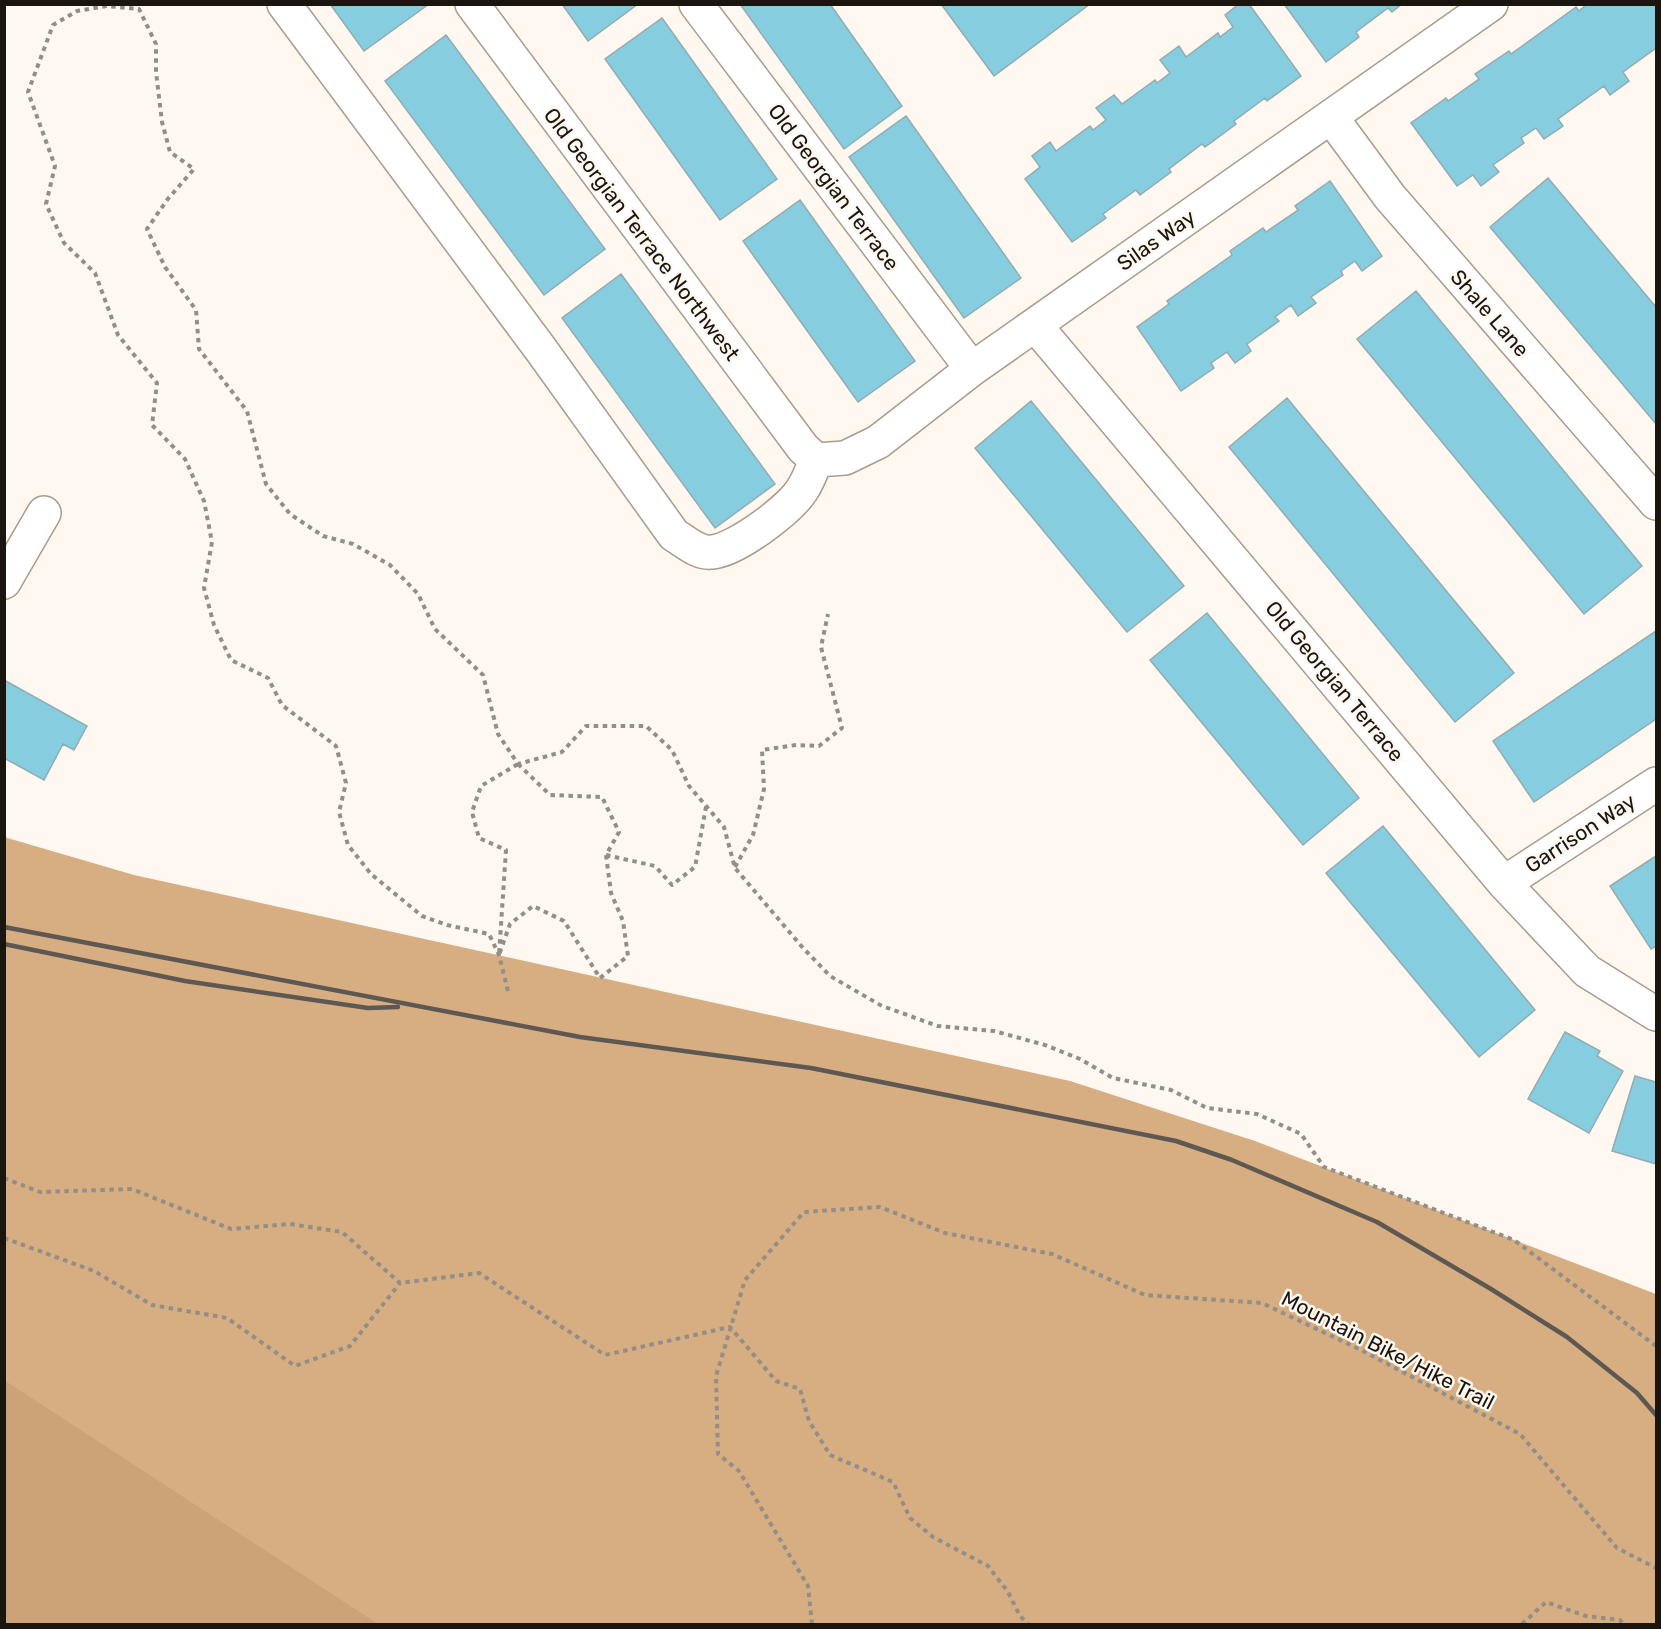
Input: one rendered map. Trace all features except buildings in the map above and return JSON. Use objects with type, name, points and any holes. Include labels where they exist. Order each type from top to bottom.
[{"type":"street","points":[[284,4],[542,351],[674,535],[700,550],[711,552],[751,534],[780,513],[802,490],[816,460]]},
{"type":"street","name":"Old Georgian Terrace Northwest","points":[[472,4],[803,448],[816,460]]},
{"type":"street","name":"Old Georgian Terrace","points":[[696,4],[972,369]]},
{"type":"street","name":"Silas Way","points":[[816,460],[845,458],[878,442],[972,369],[1491,4]]},
{"type":"street","name":"Shale Lane","points":[[1331,117],[1390,197],[1656,503]]},
{"type":"street","name":"Old Georgian Terrace","points":[[1035,325],[1504,883],[1587,971],[1656,1014]]},
{"type":"street","points":[[4,582],[44,513]]},
{"type":"street","name":"Garrison Way","points":[[1504,883],[1656,784]]},
{"type":"path","points":[[499,955],[510,924],[533,906],[564,921],[600,978],[628,956],[623,921],[611,893],[606,855],[619,831],[602,797],[550,795],[518,764],[498,734],[483,675],[435,628],[418,594],[390,565],[353,544],[323,536],[290,513],[266,484],[247,411],[199,349],[196,310],[165,267],[147,229],[167,200],[194,169],[170,152],[162,122],[156,72],[156,44],[139,9],[107,6],[77,11],[53,25],[28,92],[55,166],[46,204],[64,243],[95,273],[118,335],[157,383],[152,426],[185,459],[204,501],[212,542],[204,588],[214,625],[231,660],[268,678],[282,705],[336,746],[346,783],[339,812],[348,845],[371,874],[422,916],[447,925],[489,934],[499,955],[508,991]]},
{"type":"path","points":[[735,868],[753,835],[764,789],[762,750],[796,745],[819,746],[842,728],[820,647],[828,614]]},
{"type":"path","points":[[499,955],[506,850],[479,838],[472,812],[481,786],[518,764],[562,752],[586,726],[646,726],[672,750],[689,786],[724,827],[735,868],[830,976],[882,1006],[938,1026],[994,1031],[1045,1045],[1080,1059],[1113,1078],[1171,1090],[1207,1108],[1257,1114],[1301,1134],[1324,1167],[1514,1240],[1656,1346]]},
{"type":"path","points":[[606,855],[655,866],[672,885],[695,867],[706,807]]},
{"type":"path","points":[[4,1178],[40,1192],[132,1189],[231,1229],[290,1224],[342,1232],[400,1283]]},
{"type":"path","name":"Mountain Bike/Hike Trail","points":[[812,1624],[808,1586],[739,1471],[718,1454],[716,1376],[745,1280],[804,1212],[880,1207],[945,1233],[1052,1254],[1145,1295],[1262,1303],[1361,1350],[1520,1434],[1617,1548],[1656,1568],[1656,1571]]},
{"type":"path","points":[[4,1238],[94,1271],[152,1305],[227,1318],[295,1366],[350,1346],[400,1283],[479,1273],[605,1354],[730,1327],[776,1381],[800,1389],[809,1421],[830,1455],[893,1482],[910,1518],[933,1537],[988,1566],[1008,1592],[1020,1616],[1028,1624]]},
{"type":"path","points":[[1522,1624],[1546,1602],[1586,1616],[1620,1620],[1623,1624]]},
{"type":"shaded area","points":[[4,837],[134,875],[1070,1081],[1255,1141],[1656,1294],[1656,1624],[293,1624],[5,1430]]},
{"type":"shaded area","points":[[4,1380],[378,1624],[5,1624]]},
{"type":"railway","points":[[4,927],[580,1037],[811,1068],[1176,1141],[1232,1160],[1377,1222],[1567,1337],[1637,1393],[1656,1415]]},
{"type":"railway","points":[[4,944],[185,981],[368,1008],[398,1007]]}]
